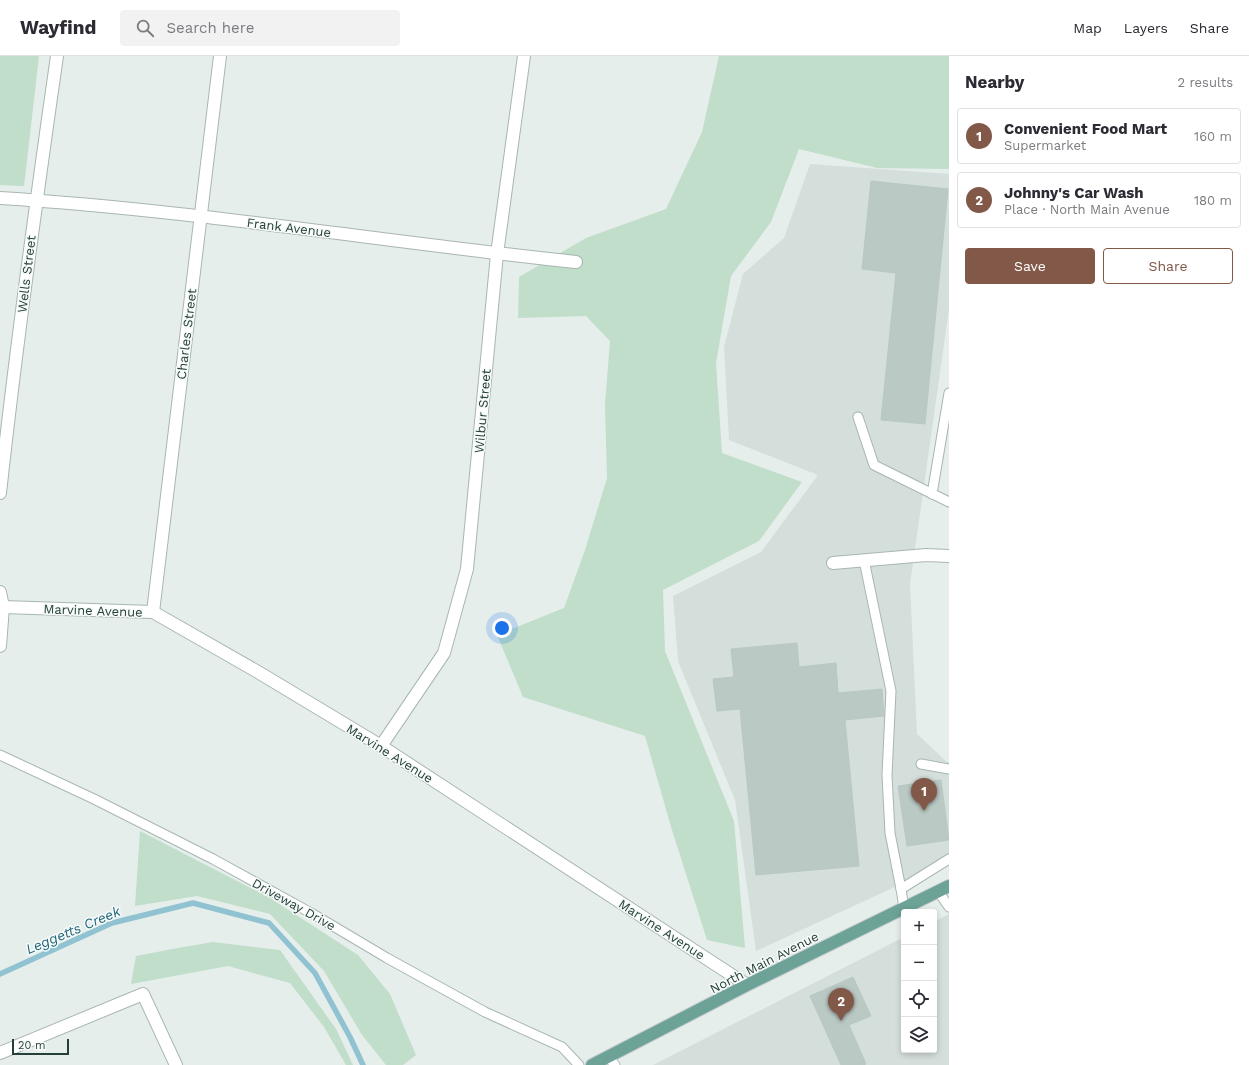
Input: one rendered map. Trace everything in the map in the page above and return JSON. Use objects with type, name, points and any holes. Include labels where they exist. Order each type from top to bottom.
[{"type":"main road","name":"North Main Avenue","points":[[592,1065],[612,1061],[747,985],[944,888]]},
{"type":"street","name":"Wells Street","points":[[0,494],[36,200],[57,56]]},
{"type":"street","name":"Charles Street","points":[[153,612],[220,56]]},
{"type":"street","name":"Wilbur Street","points":[[381,746],[444,653],[467,569],[497,254],[524,56]]},
{"type":"street","name":"Frank Avenue","points":[[0,198],[36,200],[201,216],[497,254],[576,262]]},
{"type":"street","points":[[833,563],[926,554],[949,556]]},
{"type":"street","points":[[0,592],[3,607],[0,646]]},
{"type":"street","name":"Marvine Avenue","points":[[3,607],[153,612],[258,672],[381,746],[747,985]]},
{"type":"street","points":[[0,1053],[143,994],[176,1065]]},
{"type":"lane","points":[[932,494],[949,393]]},
{"type":"lane","points":[[858,417],[874,465],[949,502]]},
{"type":"lane","points":[[864,560],[890,691],[887,775],[890,833],[904,908]]},
{"type":"lane","name":"Driveway Drive","points":[[0,755],[94,799],[213,859],[485,1012],[562,1047],[579,1065]]},
{"type":"lane","points":[[921,764],[949,769]]},
{"type":"lane","points":[[901,889],[949,860]]},
{"type":"lane","points":[[944,888],[949,907]]},
{"type":"shaded area","points":[[810,164],[949,174],[949,309],[910,584],[917,734],[947,762],[949,762],[949,862],[756,951],[735,800],[678,661],[673,596],[761,552],[818,475],[729,440],[724,347],[743,274],[784,238]]},
{"type":"shaded area","points":[[949,914],[949,1065],[653,1065],[901,939],[901,1053],[937,1053],[937,920]]},
{"type":"green space","points":[[0,56],[39,56],[24,186],[0,185]]},
{"type":"green space","points":[[719,56],[949,56],[949,169],[877,168],[799,149],[771,222],[731,276],[716,363],[722,453],[802,482],[759,541],[663,590],[665,651],[734,821],[745,948],[707,940],[672,830],[645,736],[523,697],[497,635],[564,608],[585,550],[607,478],[605,404],[610,341],[586,316],[518,318],[519,277],[586,238],[666,209],[702,132]]},
{"type":"green space","points":[[140,831],[270,898],[358,955],[390,994],[416,1055],[403,1065],[386,1065],[362,1035],[324,971],[270,914],[197,896],[135,906]]},
{"type":"green space","points":[[213,942],[280,950],[336,1029],[353,1065],[346,1065],[324,1027],[290,983],[228,966],[131,984],[136,956]]},
{"type":"building","points":[[871,181],[948,189],[925,424],[881,420],[896,273],[862,269]]},
{"type":"building","points":[[797,643],[799,667],[836,663],[838,693],[882,689],[884,716],[845,720],[859,866],[756,875],[740,709],[717,711],[713,679],[734,677],[731,649]]},
{"type":"building","points":[[941,780],[949,840],[907,846],[898,786]]},
{"type":"building","points":[[853,977],[871,1016],[849,1025],[866,1064],[841,1065],[810,996]]},
{"type":"waterway","name":"Leggetts Creek","points":[[0,974],[112,923],[193,903],[269,923],[315,973],[350,1037],[363,1065]]},
{"type":"place","name":"Convenient Food Mart","points":[[924,811]]},
{"type":"place","name":"Johnny's Car Wash","points":[[841,1021]]}]
